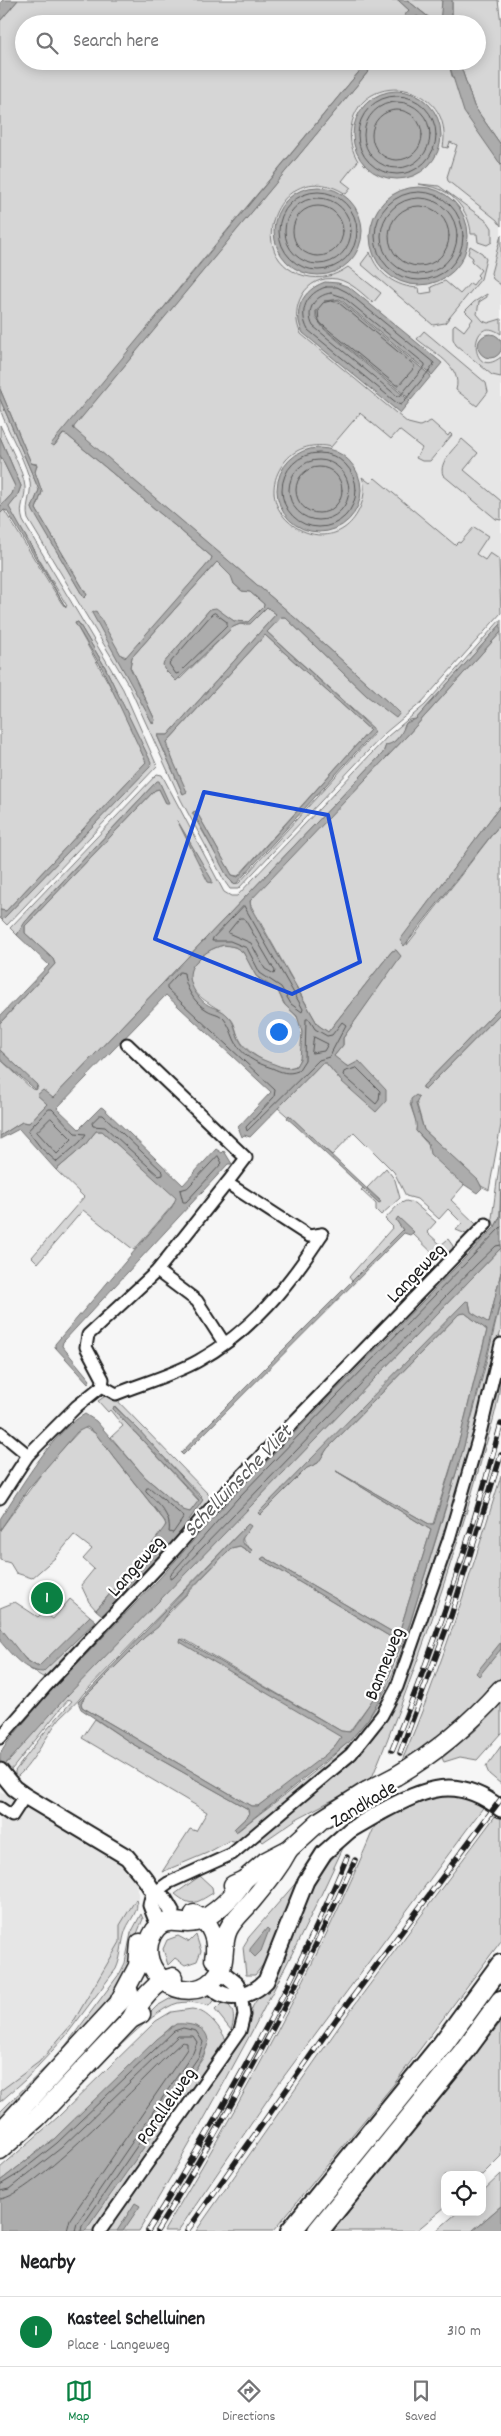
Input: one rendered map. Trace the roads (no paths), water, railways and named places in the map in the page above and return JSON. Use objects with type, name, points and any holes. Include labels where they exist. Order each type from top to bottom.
[{"type":"highway","points":[[292,2231],[448,2037],[501,1965]]},
{"type":"highway","points":[[318,2231],[450,2069],[501,2001]]},
{"type":"main road","points":[[200,1917],[232,1886],[244,1880],[266,1861],[289,1849],[321,1820],[366,1791],[396,1776],[442,1746],[479,1713],[501,1689]]},
{"type":"main road","points":[[216,1967],[214,1937],[200,1917],[181,1910],[162,1919],[143,1934],[140,1944],[145,1963],[166,1984],[192,1990],[208,1984],[216,1967],[225,1956],[225,1940],[229,1928],[278,1870],[289,1849]]},
{"type":"main road","points":[[0,2132],[98,2027],[120,2000],[145,1963]]},
{"type":"main road","points":[[0,2150],[37,2118],[131,2018],[142,2013],[173,1977],[195,1979],[216,1967]]},
{"type":"street","points":[[0,1498],[28,1455],[76,1406],[102,1386],[103,1379],[86,1347],[88,1335],[157,1271],[246,1158],[127,1044]]},
{"type":"street","points":[[102,1386],[116,1394],[198,1361],[259,1316],[281,1292],[322,1234],[309,1236],[227,1183]]},
{"type":"street","name":"Langeweg","points":[[0,1738],[218,1500],[486,1224]]},
{"type":"street","points":[[157,1271],[198,1301],[224,1343]]},
{"type":"street","name":"Banneweg","points":[[154,1894],[168,1883],[232,1854],[345,1760],[369,1735],[382,1715],[397,1687],[448,1539],[480,1428],[501,1344]]},
{"type":"street","points":[[0,1432],[28,1455]]},
{"type":"street","points":[[0,1771],[14,1788],[25,1796],[127,1857],[146,1880],[154,1894],[164,1899],[162,1919]]},
{"type":"street","name":"Zandkade","points":[[241,1994],[253,1992],[266,1981],[306,1881],[324,1853],[350,1830],[418,1794],[447,1788],[471,1790],[501,1809]]},
{"type":"street","points":[[0,1808],[12,1816],[25,1796]]},
{"type":"street","points":[[208,1984],[222,1995],[241,1994],[236,1984],[216,1967]]},
{"type":"street","name":"Parallelweg","points":[[100,2231],[240,2031],[244,2016],[241,1994]]},
{"type":"water","points":[[3,0],[18,0],[0,21],[0,3]]},
{"type":"water","points":[[398,0],[407,0],[426,15],[405,15],[409,10]]},
{"type":"water","points":[[442,0],[452,0],[452,15],[441,15]]},
{"type":"water","points":[[361,70],[370,70],[73,428],[283,607],[400,713],[396,718],[367,696],[285,617],[281,617],[267,632],[375,731],[235,885],[228,878],[193,812],[196,811],[232,875],[238,877],[370,730],[265,635],[167,742],[167,747],[187,792],[183,794],[157,735],[168,735],[276,614],[267,607],[250,624],[240,624],[233,627],[176,681],[164,669],[163,664],[210,609],[216,608],[234,621],[248,622],[264,606],[250,592],[242,591],[234,584],[231,576],[217,562],[132,657],[130,667],[155,720],[153,724],[92,613],[96,611],[121,655],[125,658],[212,557],[67,435],[63,434],[54,446],[51,444]]},
{"type":"water","points":[[451,70],[462,70],[474,106],[501,145],[501,165],[464,112]]},
{"type":"water","points":[[397,91],[414,94],[428,104],[438,118],[441,135],[438,152],[428,166],[414,176],[397,179],[380,176],[366,166],[356,152],[353,135],[356,118],[366,104],[380,94]]},
{"type":"water","points":[[318,187],[335,190],[349,200],[359,214],[362,231],[359,248],[349,262],[335,272],[318,275],[301,272],[287,262],[277,248],[274,231],[277,214],[287,200],[301,190]]},
{"type":"water","points":[[419,187],[438,191],[454,201],[464,217],[468,236],[464,255],[454,271],[438,281],[419,285],[400,281],[384,271],[374,255],[370,236],[374,217],[384,201],[400,191]]},
{"type":"water","points":[[325,282],[338,283],[349,287],[442,363],[432,375],[340,299],[324,301],[339,300],[431,376],[411,400],[324,328],[317,317],[316,310],[316,318],[324,329],[410,401],[400,413],[303,333],[299,317],[301,302],[310,290]]},
{"type":"water","points":[[490,334],[499,337],[502,346],[499,355],[490,358],[481,355],[478,346],[481,337]]},
{"type":"water","points":[[0,389],[31,463],[37,465],[35,472],[42,492],[36,509],[87,595],[84,598],[33,511],[32,508],[39,490],[0,399]]},
{"type":"water","points":[[0,437],[21,486],[17,497],[9,507],[66,608],[7,511],[4,510],[0,514],[0,507],[12,494],[15,486],[0,455]]},
{"type":"water","points":[[319,448],[335,451],[354,467],[358,474],[361,490],[358,506],[342,525],[335,529],[319,532],[303,529],[284,513],[280,506],[277,490],[280,474],[296,455],[303,451]]},
{"type":"water","points":[[78,622],[105,667],[151,762],[150,767],[2,920],[0,918],[0,910],[6,911],[146,762],[102,668],[75,623]]},
{"type":"water","points":[[501,624],[501,632],[405,738],[250,901],[251,908],[318,1025],[328,1032],[392,951],[396,950],[401,956],[343,1038],[343,1045],[334,1056],[348,1067],[359,1061],[386,1090],[386,1101],[376,1112],[342,1082],[326,1063],[322,1063],[250,1137],[244,1135],[242,1137],[238,1127],[271,1092],[166,995],[57,1108],[79,1129],[101,1107],[103,1108],[183,1185],[216,1149],[222,1153],[224,1151],[232,1164],[228,1164],[63,1342],[62,1346],[90,1380],[88,1383],[55,1347],[55,1344],[172,1207],[176,1198],[102,1131],[96,1131],[84,1146],[56,1170],[19,1129],[0,1139],[0,1136],[22,1122],[29,1123],[47,1104],[37,1095],[43,1090],[53,1098],[383,753],[386,745],[397,740],[406,723],[416,719]],"holes":[[[224,945],[235,947],[243,952],[256,976],[278,991],[285,1005],[297,1016],[302,1032],[300,1059],[296,1066],[290,1068],[282,1067],[263,1060],[248,1051],[238,1037],[233,1023],[228,1016],[221,1010],[208,1005],[195,992],[190,980],[190,974],[195,963],[204,954],[215,948]]]},
{"type":"water","points":[[159,781],[169,803],[166,803],[159,789],[155,790],[25,926],[25,933],[53,959],[55,964],[0,1023],[0,1016],[49,965],[17,935],[25,922]]},
{"type":"water","points":[[501,805],[501,823],[404,946],[400,940]]},
{"type":"water","points":[[177,820],[212,880],[212,883],[208,882]]},
{"type":"water","points":[[501,1006],[501,1013],[426,1089],[423,1088],[423,1086]]},
{"type":"water","points":[[0,1050],[37,1085],[36,1090],[0,1059]]},
{"type":"water","points":[[416,1095],[419,1097],[416,1104],[424,1130],[478,1180],[482,1188],[477,1193],[459,1181],[430,1154],[428,1143],[416,1131],[411,1099]]},
{"type":"water","points":[[289,1115],[381,1202],[379,1203],[287,1118]]},
{"type":"water","points":[[501,1192],[501,1248],[66,1697],[10,1760],[0,1768],[0,1754],[7,1743],[46,1696],[159,1579],[233,1496],[495,1227],[500,1217]]},
{"type":"water","points":[[398,1217],[414,1232],[410,1235],[404,1233],[183,1455],[181,1453],[206,1427],[403,1230],[396,1220]]},
{"type":"water","points":[[501,1272],[501,1299],[463,1450],[410,1623],[382,1694],[368,1719],[349,1742],[236,1832],[234,1829],[249,1815],[248,1809],[131,1743],[81,1709],[78,1702],[248,1524],[251,1526],[242,1539],[242,1543],[252,1550],[251,1553],[240,1546],[231,1548],[167,1613],[158,1627],[145,1637],[84,1698],[81,1703],[82,1707],[251,1806],[258,1806],[325,1755],[341,1737],[180,1642],[181,1639],[341,1731],[350,1732],[373,1699],[395,1643],[394,1639],[261,1559],[264,1557],[394,1633],[399,1633],[431,1530],[336,1471],[429,1524],[434,1524],[461,1434],[487,1330],[465,1313],[459,1314],[327,1449],[318,1463],[307,1468],[260,1515],[258,1513],[466,1301],[469,1302],[471,1312],[489,1323]]},
{"type":"water","points":[[114,1406],[138,1429],[203,1500],[177,1537],[108,1611],[102,1615],[96,1610],[141,1559],[166,1525],[95,1433],[87,1427],[77,1432],[28,1489],[0,1530],[0,1519],[27,1476],[49,1447],[73,1422],[85,1414],[96,1421],[145,1477],[183,1510],[190,1512],[199,1500],[113,1409]]},
{"type":"water","points":[[90,1616],[96,1621],[43,1672],[24,1666],[0,1641],[0,1627],[26,1660],[38,1667]]},
{"type":"water","points":[[501,1642],[501,1649],[479,1676],[476,1673]]},
{"type":"water","points":[[267,1928],[269,1930],[261,1951],[255,1957],[250,1952],[250,1949]]},
{"type":"water","points":[[176,2024],[192,2025],[205,2032],[208,2042],[203,2055],[174,2103],[85,2231],[0,2231],[0,2181],[54,2139],[157,2039]]},
{"type":"water","points":[[135,2203],[140,2206],[123,2231],[117,2231]]},
{"type":"water","points":[[501,2206],[501,2231],[472,2231]]},
{"type":"railway","points":[[392,1750],[424,1670],[452,1589],[501,1424]]},
{"type":"railway","points":[[400,1753],[451,1616],[501,1455]]},
{"type":"railway","points":[[187,2231],[337,2018],[501,1799]]},
{"type":"railway","points":[[148,2231],[203,2141],[255,2048],[304,1954],[347,1857]]},
{"type":"railway","points":[[157,2231],[237,2095],[287,2002],[355,1860]]},
{"type":"place","name":"Kasteel Schelluinen","points":[[47,1598]]},
{"type":"water label","name":"Schelluinsche Vliet","points":[[237,1480]]}]
